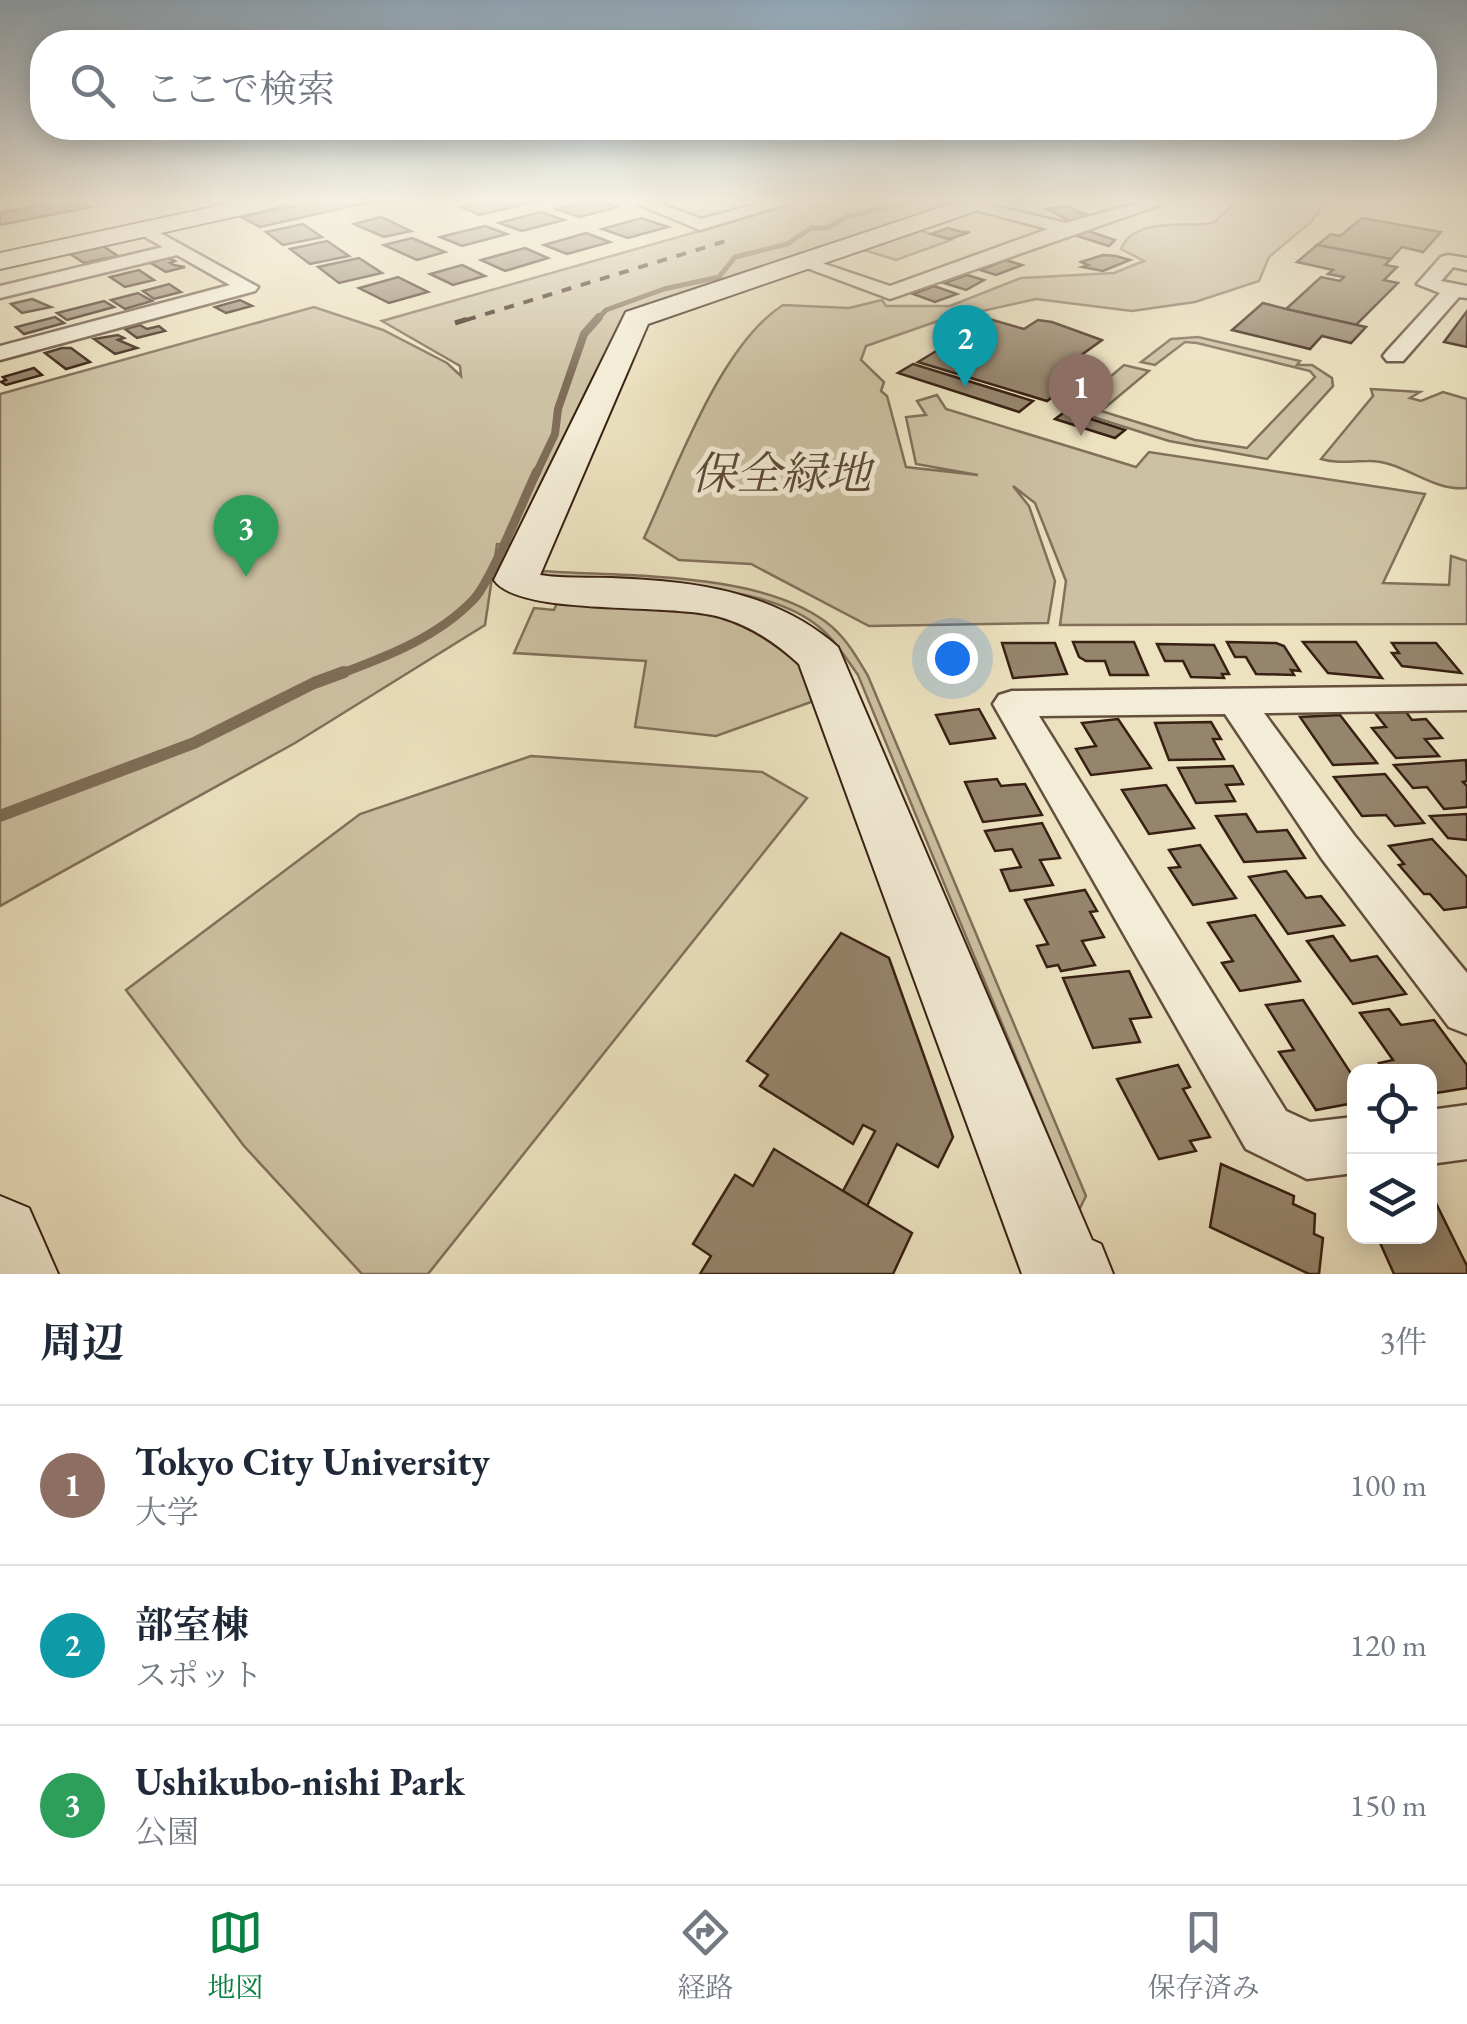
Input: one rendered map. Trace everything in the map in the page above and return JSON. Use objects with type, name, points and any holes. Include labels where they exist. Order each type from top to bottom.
[{"type":"street","points":[[0,292],[136,259]]},
{"type":"street","points":[[0,353],[248,287],[194,259]]},
{"type":"street","points":[[803,259],[636,318],[516,580],[535,589],[703,599],[742,606],[780,622],[821,658],[1062,1270],[1071,1274]]},
{"type":"street","points":[[798,261],[890,293],[981,259]]},
{"type":"street","points":[[1461,291],[1427,284],[1448,261],[1467,264]]},
{"type":"street","points":[[1395,356],[1461,291]]},
{"type":"street","points":[[1236,702],[1338,847],[1467,1011]]},
{"type":"street","points":[[1347,1146],[1307,1150],[1266,1130],[1012,704],[1460,705]]},
{"type":"street","points":[[1437,1135],[1467,1132]]},
{"type":"street","points":[[0,1237],[16,1274]]},
{"type":"green space","points":[[599,259],[794,259],[627,314],[593,378],[517,546],[497,544],[485,625],[295,743],[0,906],[0,394],[314,307],[383,330],[447,363],[461,376],[460,366],[382,321]]},
{"type":"green space","name":"保全緑地","points":[[1141,259],[1268,259],[1259,281],[1195,302],[1132,311],[1036,299],[938,321],[866,346],[861,360],[884,382],[881,391],[887,396],[906,467],[978,475],[916,464],[906,417],[926,415],[917,401],[937,395],[946,409],[1136,467],[1149,452],[1425,494],[1383,583],[1449,585],[1451,556],[1467,561],[1467,624],[1060,625],[1066,581],[1035,503],[1013,486],[1029,506],[1055,581],[1048,623],[869,626],[751,564],[679,560],[644,538],[720,378],[760,324],[783,305],[849,308],[882,300],[886,306],[950,306],[1021,278],[1114,273],[1144,261]]},
{"type":"green space","points":[[1198,337],[1300,361],[1297,365],[1312,365],[1332,378],[1333,386],[1267,459],[1169,441],[1071,410],[1124,365],[1149,371],[1101,411],[1195,440],[1247,448],[1315,377],[1310,371],[1197,343],[1185,342],[1155,365],[1141,362],[1171,339]]},
{"type":"green space","points":[[1371,389],[1420,392],[1410,398],[1421,401],[1443,392],[1467,399],[1467,488],[1441,485],[1381,462],[1321,459],[1373,396]]},
{"type":"green space","points":[[542,571],[650,576],[765,593],[798,605],[826,622],[844,640],[868,676],[1086,1196],[1079,1210],[858,675],[835,643],[819,627],[793,611],[762,599],[688,586],[543,579]]},
{"type":"green space","points":[[557,603],[711,614],[749,622],[799,660],[814,687],[811,702],[716,736],[635,727],[646,661],[514,653],[534,608],[554,610]]},
{"type":"green space","points":[[531,756],[762,772],[807,798],[428,1274],[362,1274],[244,1146],[126,990],[360,814]]},
{"type":"building","points":[[172,259],[175,261],[170,263],[185,267],[166,272],[149,262]]},
{"type":"building","points":[[304,259],[332,259],[310,264]]},
{"type":"building","points":[[361,259],[382,273],[339,283],[318,267]]},
{"type":"building","points":[[483,259],[543,259],[505,271]]},
{"type":"building","points":[[1391,259],[1385,265],[1397,267],[1384,280],[1398,283],[1356,325],[1286,309],[1321,277],[1340,281],[1344,277],[1328,274],[1333,270],[1297,262]]},
{"type":"building","points":[[1006,260],[1022,265],[996,275],[980,270]]},
{"type":"building","points":[[1130,260],[1103,271],[1082,267],[1088,265],[1081,262]]},
{"type":"building","points":[[462,265],[485,276],[453,285],[430,274]]},
{"type":"building","points":[[139,270],[154,280],[125,287],[110,277]]},
{"type":"building","points":[[967,275],[984,280],[966,290],[944,283]]},
{"type":"building","points":[[398,277],[428,292],[389,303],[359,288]]},
{"type":"building","points":[[169,284],[181,292],[154,299],[143,291]]},
{"type":"building","points":[[934,286],[957,294],[935,302],[913,294]]},
{"type":"building","points":[[138,293],[152,301],[125,309],[111,300]]},
{"type":"building","points":[[32,299],[51,307],[22,313],[11,304]]},
{"type":"building","points":[[240,300],[252,306],[226,313],[215,307]]},
{"type":"building","points":[[104,301],[114,307],[67,320],[57,313]]},
{"type":"building","points":[[1263,303],[1366,327],[1351,343],[1322,336],[1310,349],[1232,330]]},
{"type":"building","points":[[1467,311],[1467,347],[1444,342]]},
{"type":"building","points":[[55,317],[64,323],[24,334],[16,327]]},
{"type":"building","points":[[989,319],[1024,329],[1038,320],[1052,322],[1102,340],[1055,374],[1075,380],[1047,401],[918,362]]},
{"type":"building","points":[[140,325],[147,329],[159,326],[165,331],[137,338],[125,329]]},
{"type":"building","points":[[118,335],[124,338],[118,340],[137,348],[115,354],[94,339]]},
{"type":"building","points":[[71,348],[90,362],[66,369],[45,353]]},
{"type":"building","points":[[913,364],[1033,401],[1019,412],[898,373]]},
{"type":"building","points":[[34,368],[42,375],[6,385],[1,382],[6,380],[3,377]]},
{"type":"building","points":[[1066,411],[1125,430],[1115,438],[1055,419]]},
{"type":"building","points":[[1073,642],[1134,642],[1148,675],[1110,675],[1105,661],[1079,657]]},
{"type":"building","points":[[1227,642],[1284,646],[1300,671],[1291,670],[1294,675],[1256,674],[1246,657],[1235,657]]},
{"type":"building","points":[[1303,642],[1356,642],[1382,678],[1328,673]]},
{"type":"building","points":[[1002,643],[1055,643],[1067,674],[1013,678]]},
{"type":"building","points":[[1392,643],[1436,643],[1461,673],[1402,666],[1392,653],[1399,653]]},
{"type":"building","points":[[1157,644],[1214,645],[1229,674],[1222,674],[1224,678],[1191,677],[1183,661],[1165,661]]},
{"type":"building","points":[[979,709],[995,738],[950,744],[936,715]]},
{"type":"building","points":[[1406,712],[1412,720],[1426,719],[1442,738],[1425,739],[1439,756],[1396,758],[1372,728],[1386,727],[1375,713]]},
{"type":"building","points":[[1340,715],[1377,763],[1333,765],[1300,717]]},
{"type":"building","points":[[1118,719],[1151,768],[1091,775],[1076,749],[1096,746],[1082,723]]},
{"type":"building","points":[[1211,722],[1221,739],[1213,739],[1224,759],[1169,760],[1155,723]]},
{"type":"building","points":[[1466,760],[1467,781],[1463,782],[1467,786],[1467,807],[1444,809],[1427,787],[1413,788],[1394,765]]},
{"type":"building","points":[[1233,766],[1243,784],[1226,785],[1235,801],[1196,803],[1178,768]]},
{"type":"building","points":[[1385,774],[1424,823],[1395,826],[1386,815],[1362,816],[1334,777]]},
{"type":"building","points":[[997,779],[1001,786],[1025,784],[1042,815],[983,822],[965,782]]},
{"type":"building","points":[[1166,785],[1194,828],[1149,834],[1122,790]]},
{"type":"building","points":[[1246,814],[1257,832],[1287,830],[1305,858],[1244,862],[1216,816]]},
{"type":"building","points":[[1467,814],[1467,840],[1448,838],[1430,816]]},
{"type":"building","points":[[1042,823],[1060,858],[1040,860],[1053,885],[1010,891],[1001,870],[1021,867],[1012,849],[995,851],[985,831]]},
{"type":"building","points":[[1432,839],[1467,877],[1467,907],[1444,910],[1399,865],[1404,864],[1389,846]]},
{"type":"building","points":[[1200,845],[1236,898],[1193,905],[1169,868],[1180,867],[1169,850]]},
{"type":"building","points":[[1286,871],[1306,898],[1321,896],[1344,925],[1288,934],[1249,877]]},
{"type":"building","points":[[1085,890],[1097,911],[1090,912],[1104,937],[1082,941],[1095,965],[1061,971],[1058,965],[1047,967],[1037,946],[1048,944],[1025,900]]},
{"type":"building","points":[[1255,915],[1300,981],[1240,991],[1222,963],[1233,961],[1208,923]]},
{"type":"building","points":[[841,933],[889,958],[953,1137],[938,1167],[897,1144],[867,1206],[843,1191],[875,1131],[863,1125],[853,1144],[760,1086],[768,1075],[747,1061]]},
{"type":"building","points":[[1333,936],[1351,961],[1377,956],[1406,994],[1353,1004],[1307,941]]},
{"type":"building","points":[[1129,971],[1151,1017],[1130,1019],[1140,1042],[1093,1048],[1063,978]]},
{"type":"building","points":[[1303,1000],[1347,1067],[1347,1104],[1316,1110],[1279,1052],[1294,1050],[1266,1005]]},
{"type":"building","points":[[1389,1009],[1401,1025],[1434,1020],[1467,1065],[1467,1088],[1437,1093],[1437,1064],[1380,1064],[1393,1060],[1360,1013]]},
{"type":"building","points":[[1178,1065],[1190,1087],[1183,1089],[1210,1137],[1190,1141],[1196,1151],[1159,1159],[1117,1079]]},
{"type":"building","points":[[774,1149],[912,1233],[893,1274],[700,1274],[711,1256],[693,1244],[735,1175],[753,1186]]},
{"type":"building","points":[[1221,1164],[1294,1196],[1293,1204],[1315,1214],[1314,1234],[1323,1238],[1319,1274],[1309,1274],[1210,1227]]},
{"type":"building","points":[[1437,1205],[1467,1266],[1467,1274],[1394,1274],[1381,1244],[1437,1244]]},
{"type":"waterway","points":[[597,320],[606,310],[664,289],[719,277],[733,259]]},
{"type":"waterway","points":[[536,474],[555,434],[558,409],[584,334],[599,317]]},
{"type":"waterway","points":[[337,675],[428,635],[474,599],[537,471]]},
{"type":"waterway","points":[[0,816],[194,743],[344,672]]},
{"type":"railway","points":[[466,320],[665,259]]},
{"type":"railway","points":[[455,323],[474,317]]},
{"type":"place","name":"部室棟","points":[[965,387]]},
{"type":"place","name":"Tokyo City University","points":[[1081,436]]},
{"type":"place","name":"Ushikubo-nishi Park","points":[[246,577]]}]
